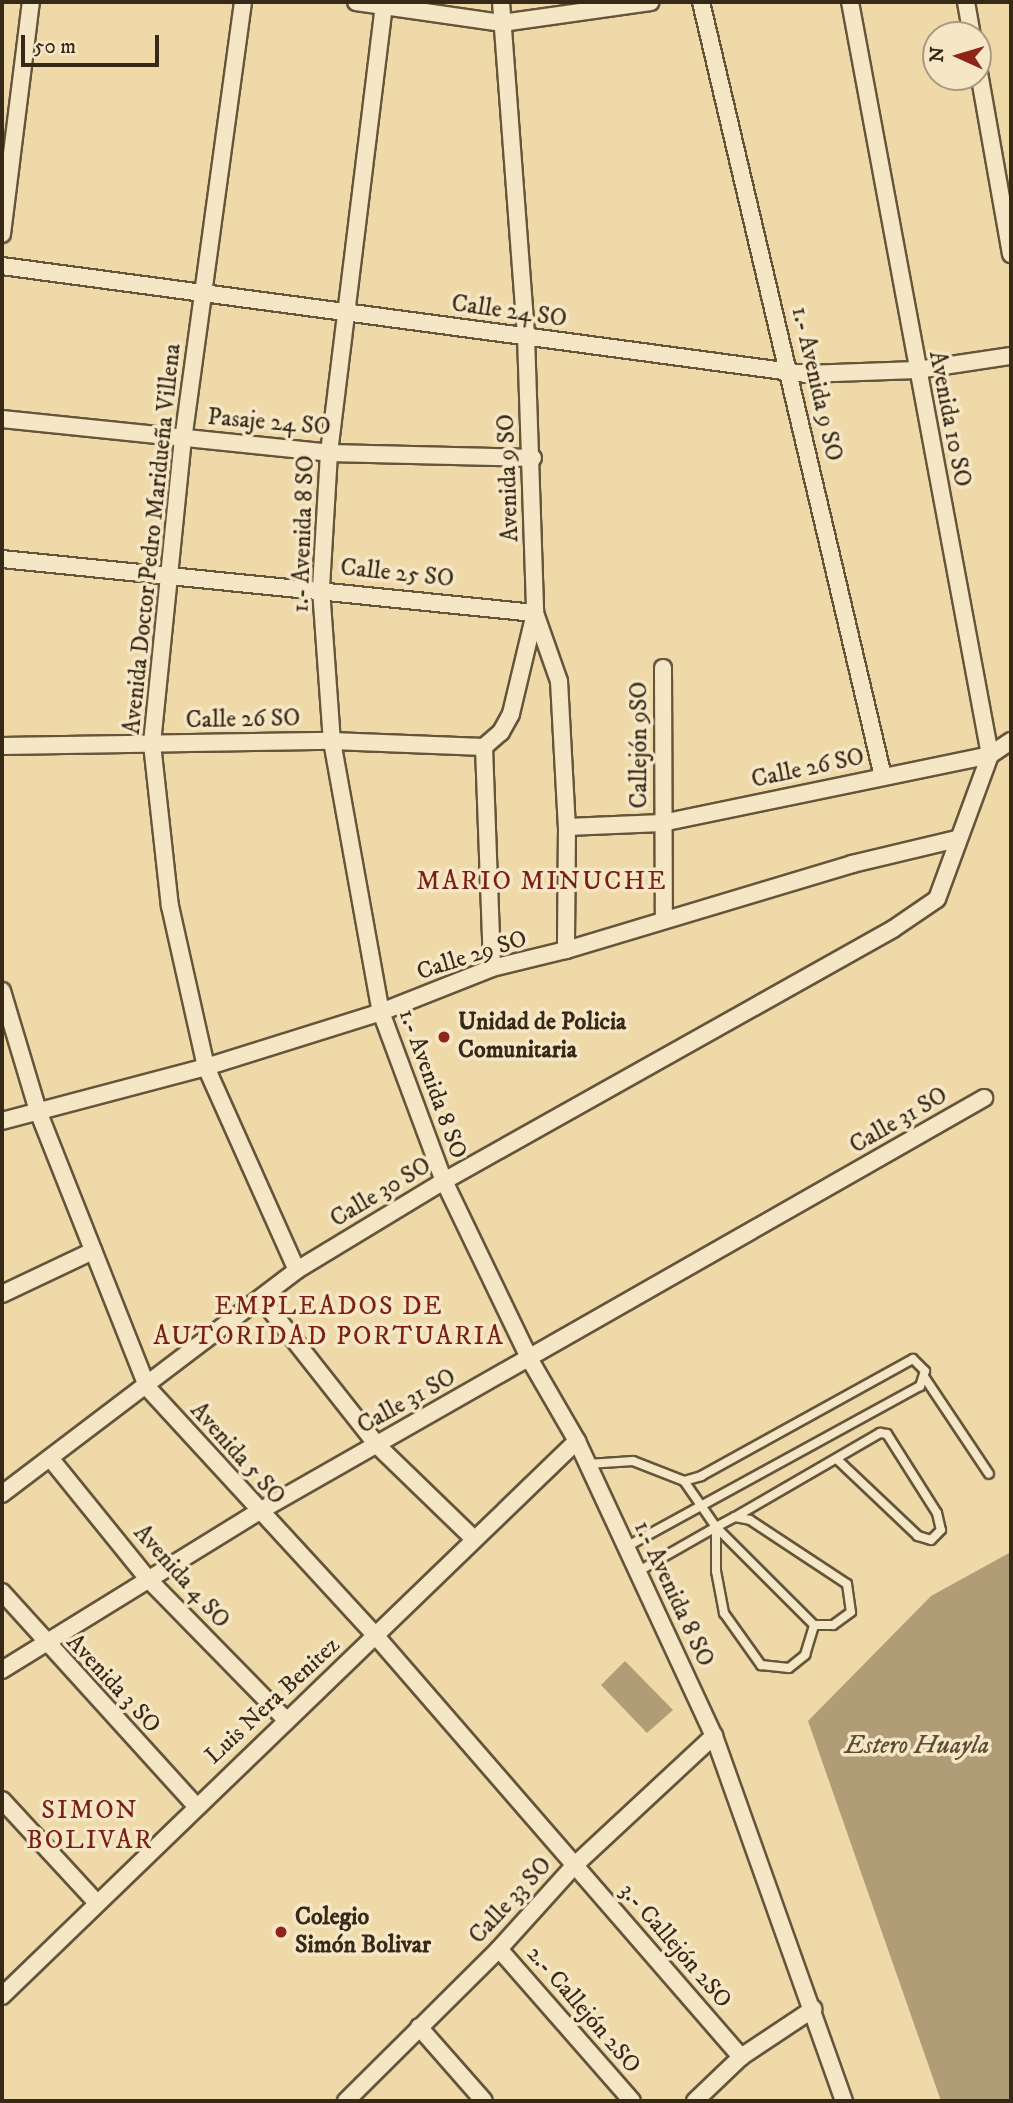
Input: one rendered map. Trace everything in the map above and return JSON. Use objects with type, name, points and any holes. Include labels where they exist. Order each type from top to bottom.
[{"type":"street","points":[[2,234],[31,2]]},
{"type":"street","name":"Avenida Doctor Pedro Maridueña Villena","points":[[243,2],[183,438],[152,744],[170,906],[206,1067],[297,1270]]},
{"type":"street","points":[[356,2],[502,23],[651,2]]},
{"type":"street","name":"Avenida 9 SO","points":[[501,2],[533,458],[535,613],[559,681],[566,827],[566,950]]},
{"type":"street","name":"1.- Avenida 9 SO","points":[[701,2],[790,371],[883,777]]},
{"type":"street","name":"Avenida 10 SO","points":[[850,2],[990,755]]},
{"type":"street","points":[[967,2],[970,21]]},
{"type":"street","name":"1.- Avenida 8 SO","points":[[384,5],[349,313],[329,453],[321,589],[332,741],[381,1012],[444,1181],[530,1360],[577,1441],[714,1736],[844,2101]]},
{"type":"street","points":[[982,91],[1011,254]]},
{"type":"street","name":"Calle 24 SO","points":[[2,266],[790,371],[917,370],[1011,356]]},
{"type":"street","name":"Pasaje 24 SO","points":[[2,419],[329,453],[533,458]]},
{"type":"street","name":"Calle 25 SO","points":[[2,559],[168,577],[321,589],[535,613]]},
{"type":"street","points":[[492,968],[484,747],[511,714],[535,613]]},
{"type":"street","name":"Callejón 9SO","points":[[663,668],[664,920]]},
{"type":"street","name":"Calle 26 SO","points":[[2,746],[332,741],[484,747]]},
{"type":"street","name":"Calle 26 SO","points":[[566,827],[662,823],[990,755],[1011,741]]},
{"type":"street","points":[[957,839],[990,755]]},
{"type":"street","name":"Calle 29 SO","points":[[2,1122],[206,1067],[381,1012],[492,968],[566,950],[852,864],[957,839]]},
{"type":"street","name":"Calle 30 SO","points":[[2,1494],[147,1387],[297,1270],[444,1181],[893,929],[937,899],[957,839]]},
{"type":"street","name":"Avenida 5 SO","points":[[2,991],[38,1111],[147,1387],[258,1512],[375,1635],[575,1865]]},
{"type":"street","name":"Calle 31 SO","points":[[2,1670],[258,1512],[530,1360],[984,1098]]},
{"type":"street","points":[[2,1294],[93,1251]]},
{"type":"street","points":[[261,1298],[377,1445],[474,1539]]},
{"type":"street","name":"Luis Nera Benitez","points":[[2,1996],[195,1805],[577,1441]]},
{"type":"street","name":"Avenida 4 SO","points":[[50,1458],[148,1579],[286,1720]]},
{"type":"street","name":"Avenida 3 SO","points":[[2,1592],[45,1644],[195,1805]]},
{"type":"street","name":"Calle 33 SO","points":[[346,2101],[499,1949],[575,1865],[714,1736]]},
{"type":"street","points":[[2,1800],[97,1903]]},
{"type":"street","name":"3.- Callejón 2SO","points":[[575,1865],[741,2056]]},
{"type":"street","name":"2.- Callejón 2SO","points":[[499,1949],[632,2101]]},
{"type":"street","points":[[695,2101],[741,2056],[813,2009]]},
{"type":"street","points":[[419,2027],[484,2101]]},
{"type":"lane","points":[[684,1481],[701,1476],[913,1359],[921,1363],[925,1378],[989,1474]]},
{"type":"lane","points":[[626,1547],[920,1386],[925,1378]]},
{"type":"lane","points":[[638,1572],[838,1460],[869,1438],[887,1434],[937,1513],[942,1530],[931,1540],[918,1536],[838,1460]]},
{"type":"lane","points":[[588,1464],[633,1461],[684,1481],[716,1527],[814,1625],[833,1625],[851,1612],[847,1584],[765,1526],[735,1517]]},
{"type":"lane","points":[[716,1527],[716,1571],[724,1613],[761,1665],[789,1668],[805,1655],[814,1625]]},
{"type":"water","name":"Estero Huayla","points":[[1011,1552],[1011,2101],[941,2101],[808,1721],[931,1596]]},
{"type":"water","points":[[625,1661],[673,1710],[647,1733],[601,1685]]},
{"type":"place","name":"Unidad de Policia Comunitaria","points":[[444,1037]]},
{"type":"place","name":"Colegio Simón Bolivar","points":[[281,1932]]},
{"type":"district","name":"MARIO MINUCHE","points":[[542,882]]},
{"type":"district","name":"EMPLEADOS DE AUTORIDAD PORTUARIA","points":[[329,1322]]},
{"type":"district","name":"SIMON BOLIVAR","points":[[90,1826]]}]
